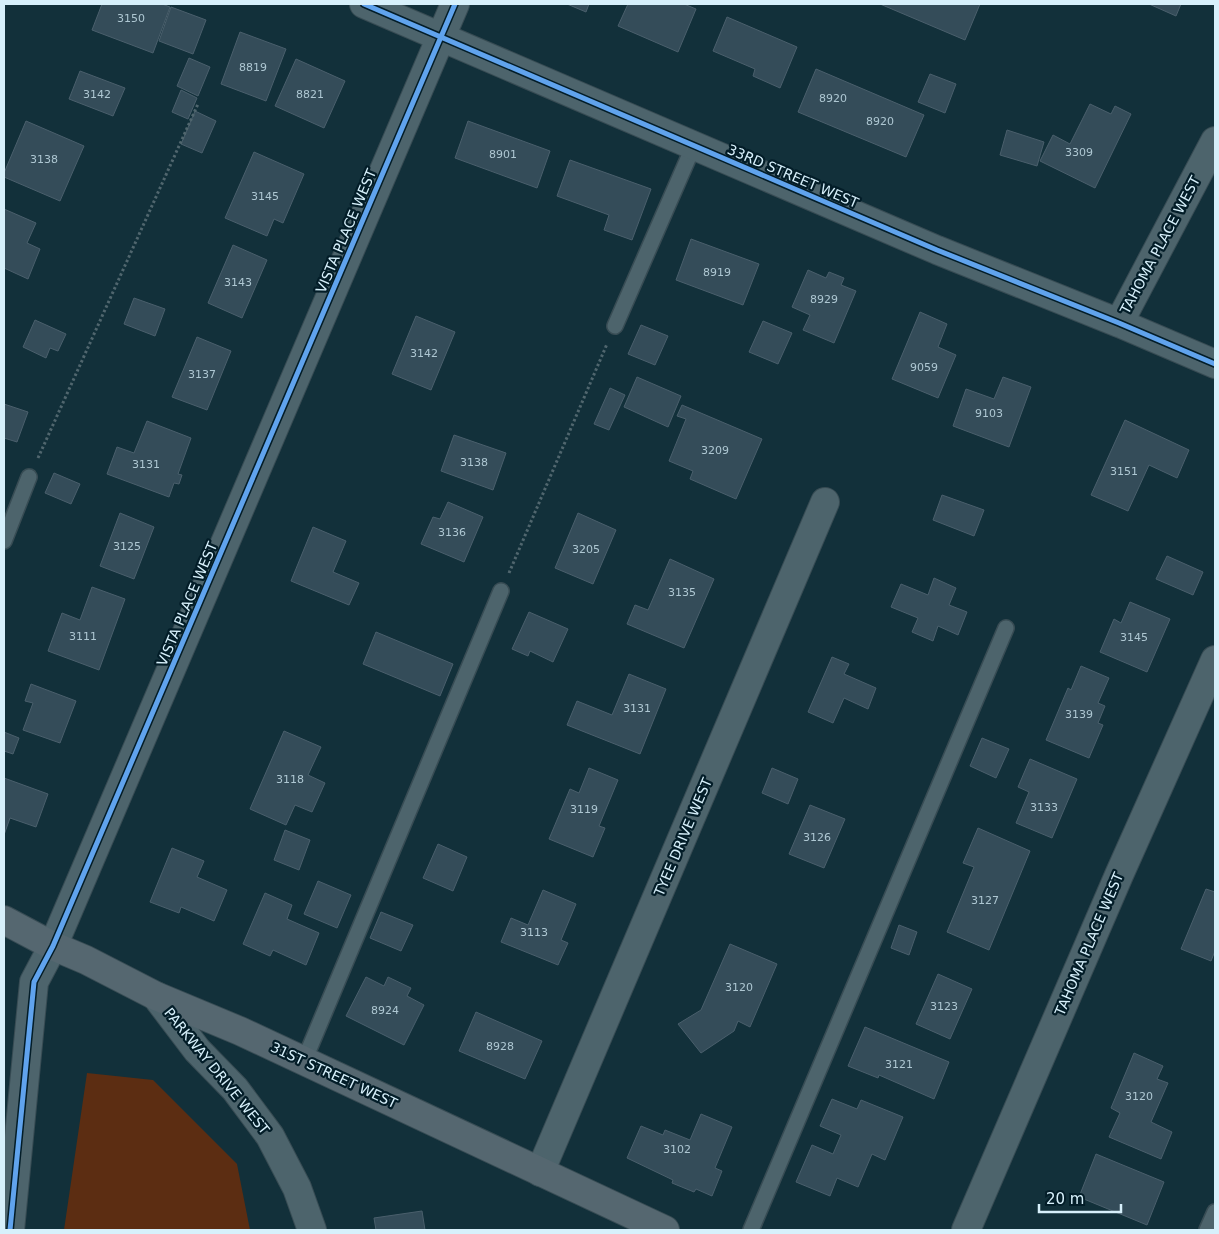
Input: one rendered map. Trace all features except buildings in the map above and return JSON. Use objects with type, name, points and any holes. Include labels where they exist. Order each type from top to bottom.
[{"type":"street","name":"33RD STREET WEST","points":[[364,4],[937,250],[1119,323],[1215,364]]},
{"type":"street","name":"VISTA PLACE WEST","points":[[10,1230],[34,982],[53,946],[455,4]]},
{"type":"street","name":"TAHOMA PLACE WEST","points":[[1119,323],[1215,141]]},
{"type":"street","name":"TYEE DRIVE WEST","points":[[540,1172],[825,502]]},
{"type":"street","name":"TAHOMA PLACE WEST","points":[[966,1230],[1115,883],[1215,660]]},
{"type":"street","name":"31ST STREET WEST","points":[[4,920],[156,996],[240,1030],[665,1230]]},
{"type":"street","name":"PARKWAY DRIVE WEST","points":[[156,996],[197,1050],[235,1089],[270,1136],[297,1188],[312,1230]]},
{"type":"lane","points":[[615,326],[694,145]]},
{"type":"lane","points":[[4,541],[29,477]]},
{"type":"lane","points":[[304,1061],[501,592]]},
{"type":"lane","points":[[751,1230],[1006,628]]},
{"type":"lane","points":[[1207,1230],[1215,1212]]},
{"type":"path","points":[[29,477],[198,104]]},
{"type":"path","points":[[501,592],[615,326]]},
{"type":"shaded area","points":[[87,1073],[153,1080],[237,1164],[250,1230],[64,1230]]},
{"type":"cycle path","points":[[364,4],[937,250],[1119,323],[1215,364]]},
{"type":"cycle path","points":[[10,1230],[34,982],[53,946],[455,4]]}]
